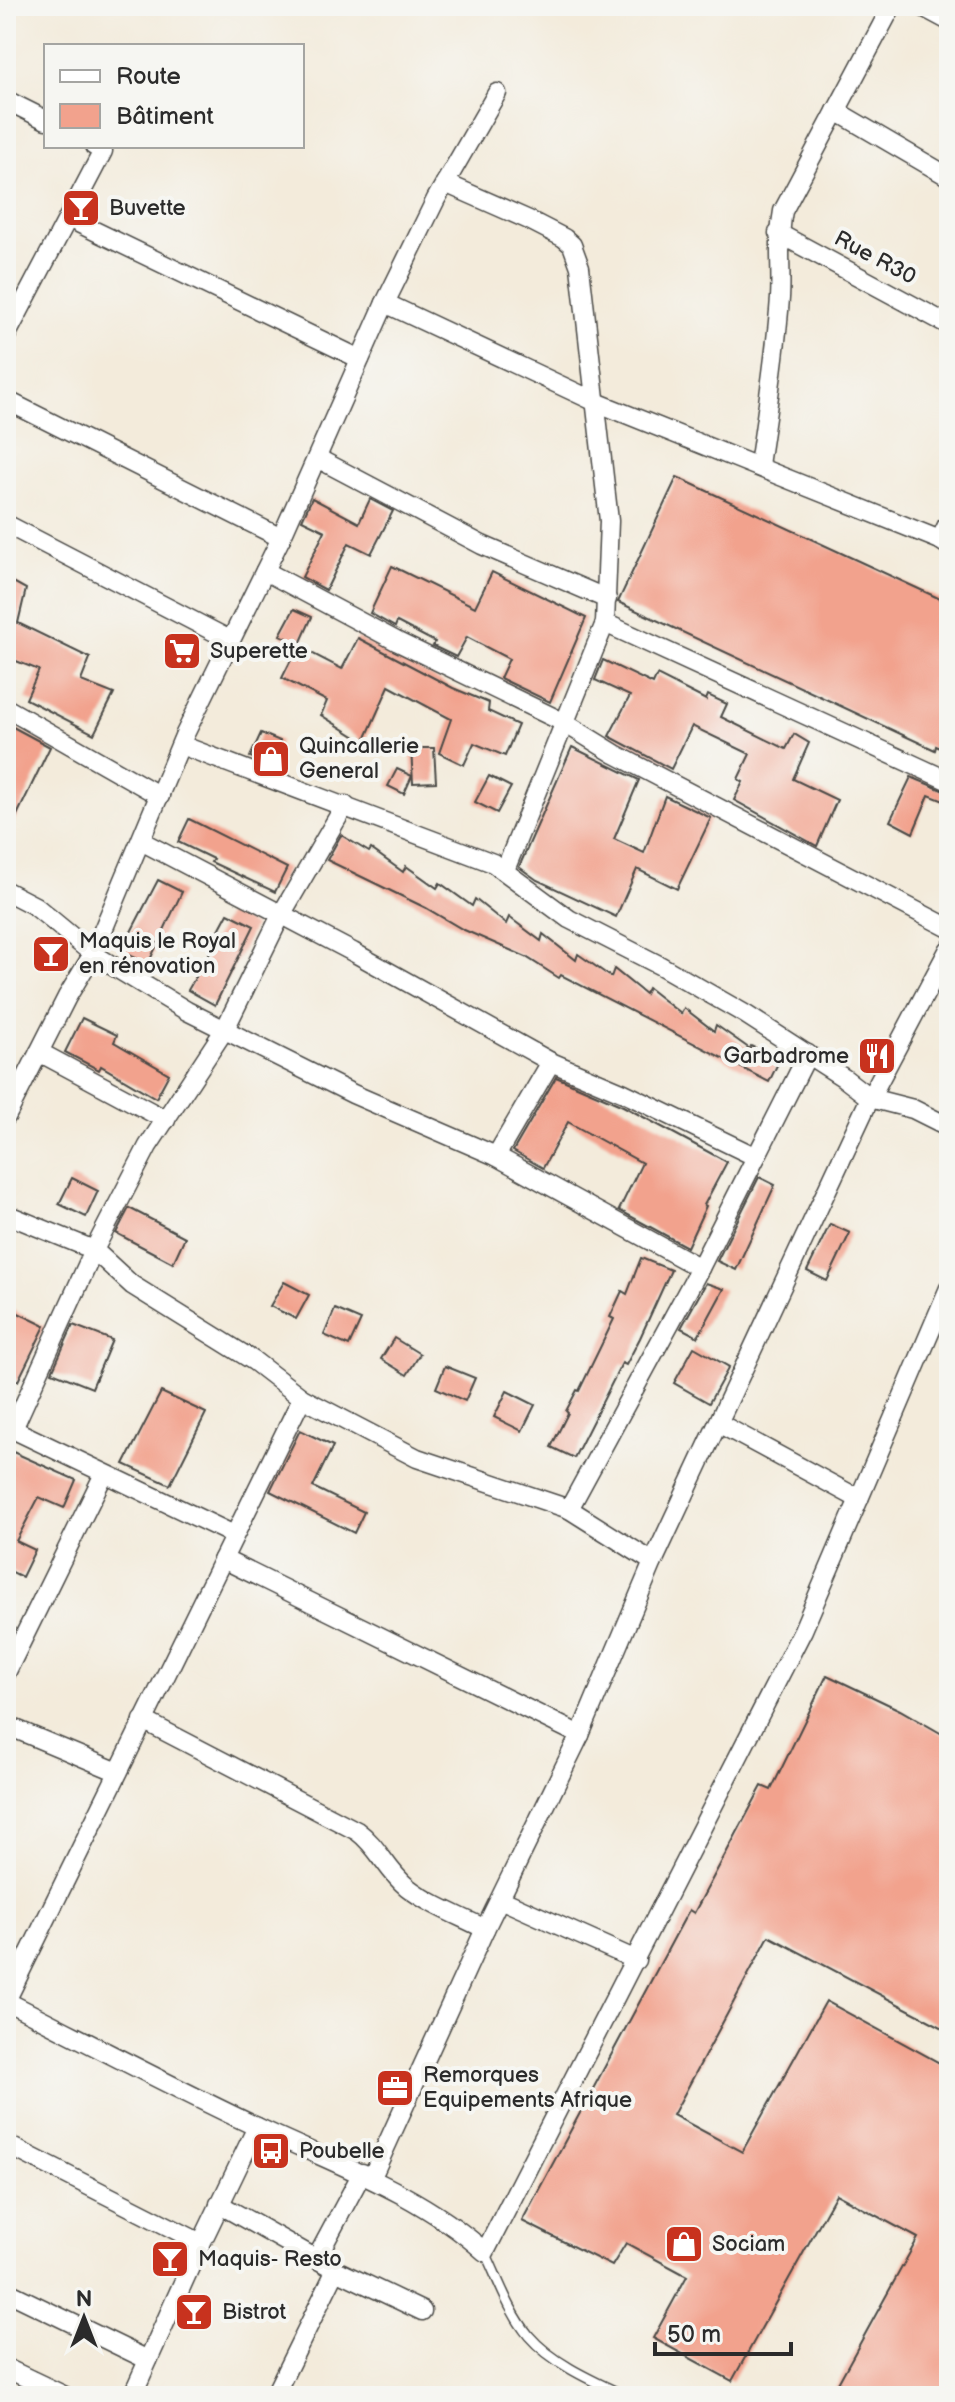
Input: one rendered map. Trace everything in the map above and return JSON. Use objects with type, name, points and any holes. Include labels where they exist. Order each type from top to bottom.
[{"type":"street","points":[[759,465],[775,361],[781,280],[778,233],[783,211],[892,6]]},
{"type":"street","points":[[921,6],[949,21]]},
{"type":"street","points":[[6,1117],[13,1085],[39,1052],[93,954],[181,745],[281,538],[385,303],[445,183],[497,93]]},
{"type":"street","points":[[6,100],[44,119]]},
{"type":"street","points":[[836,111],[949,177]]},
{"type":"street","points":[[6,336],[103,151],[98,148]]},
{"type":"street","points":[[445,183],[529,220],[572,245],[580,267],[609,521],[605,623],[505,870]]},
{"type":"street","points":[[68,218],[360,359]]},
{"type":"street","name":"Rue R30","points":[[778,233],[949,325]]},
{"type":"street","points":[[385,303],[596,402],[759,465],[944,543],[949,521]]},
{"type":"street","points":[[6,400],[281,538]]},
{"type":"street","points":[[317,458],[482,545],[607,599]]},
{"type":"street","points":[[6,524],[230,640]]},
{"type":"street","points":[[265,571],[398,642],[563,722],[615,754],[949,928]]},
{"type":"street","points":[[605,623],[949,781]]},
{"type":"street","points":[[6,708],[160,796]]},
{"type":"street","points":[[181,745],[493,863],[569,919],[745,1014],[870,1098],[913,1109],[949,1127]]},
{"type":"street","points":[[234,1535],[9,1427],[148,1146],[225,1029],[281,915],[345,805]]},
{"type":"street","points":[[141,841],[551,1062],[624,1093],[756,1157]]},
{"type":"street","points":[[6,891],[35,906],[93,954],[187,1011],[353,1094],[496,1156],[700,1268]]},
{"type":"street","points":[[316,2259],[367,2175],[580,1735],[653,1562],[870,1098],[949,949]]},
{"type":"street","points":[[39,1052],[166,1120]]},
{"type":"street","points":[[569,1509],[700,1268],[808,1054]]},
{"type":"street","points":[[496,1156],[551,1062]]},
{"type":"street","points":[[6,1214],[94,1250],[132,1285],[254,1361],[302,1398],[417,1458],[569,1509],[653,1562]]},
{"type":"street","points":[[302,1398],[6,2001],[257,2127],[367,2175],[459,2229],[485,2252],[803,1630],[949,1288]]},
{"type":"street","points":[[720,1424],[859,1499]]},
{"type":"street","points":[[6,1673],[104,1474]]},
{"type":"street","points":[[223,1559],[580,1735]]},
{"type":"street","points":[[143,1720],[357,1831],[372,1844],[405,1886],[485,1929]]},
{"type":"street","points":[[6,1725],[118,1772]]},
{"type":"street","points":[[500,1899],[636,1960]]},
{"type":"street","points":[[132,2396],[257,2127]]},
{"type":"street","points":[[6,2144],[201,2243]]},
{"type":"street","points":[[219,2204],[336,2270],[422,2311]]},
{"type":"street","points":[[274,2396],[336,2270]]},
{"type":"street","points":[[6,2291],[148,2360]]},
{"type":"street","points":[[6,2368],[65,2396]]},
{"type":"lane","points":[[485,2252],[515,2314],[534,2342],[586,2376],[625,2396]]},
{"type":"building","points":[[677,477],[949,603],[949,752],[936,746],[935,750],[618,602]]},
{"type":"building","points":[[312,498],[359,523],[370,499],[393,511],[371,554],[349,543],[326,590],[302,577],[325,531],[302,520]]},
{"type":"building","points":[[392,566],[475,607],[492,572],[586,618],[550,702],[500,678],[509,659],[467,637],[456,657],[397,622],[395,627],[370,613]]},
{"type":"building","points":[[6,578],[26,589],[18,623],[90,658],[81,681],[114,694],[94,734],[26,699],[39,670],[6,657]]},
{"type":"building","points":[[294,609],[312,617],[300,644],[280,635]]},
{"type":"building","points":[[358,638],[453,688],[489,703],[488,711],[518,725],[505,756],[474,743],[464,765],[439,753],[451,719],[389,686],[364,742],[321,715],[327,701],[282,678],[298,646],[342,669]]},
{"type":"building","points":[[603,660],[653,684],[657,675],[706,700],[708,695],[727,704],[721,717],[786,749],[794,734],[809,743],[793,779],[837,800],[817,846],[734,800],[743,782],[738,779],[750,754],[692,726],[671,769],[609,736],[630,696],[595,680]]},
{"type":"building","points":[[11,726],[50,747],[6,838],[6,736]]},
{"type":"building","points":[[261,733],[280,741],[270,764],[250,757]]},
{"type":"building","points":[[572,747],[639,780],[614,839],[644,853],[665,796],[711,818],[677,889],[637,869],[616,917],[537,880],[519,867]]},
{"type":"building","points":[[411,748],[434,748],[436,782],[413,783]]},
{"type":"building","points":[[397,769],[412,776],[404,794],[388,786]]},
{"type":"building","points":[[489,776],[511,787],[497,813],[475,802]]},
{"type":"building","points":[[911,777],[949,793],[949,803],[929,795],[913,833],[890,821]]},
{"type":"building","points":[[189,819],[287,868],[275,892],[211,862],[213,859],[178,842]]},
{"type":"building","points":[[341,835],[369,852],[371,849],[403,872],[406,866],[437,888],[440,883],[472,906],[475,899],[506,924],[509,917],[541,941],[543,934],[576,960],[578,954],[611,977],[614,969],[645,994],[648,988],[681,1014],[684,1008],[714,1031],[716,1025],[750,1049],[751,1046],[780,1059],[769,1082],[561,975],[559,978],[526,957],[462,929],[327,860]]},
{"type":"building","points":[[158,880],[182,892],[148,964],[121,951]]},
{"type":"building","points":[[228,913],[254,926],[215,1005],[188,990],[216,942],[213,941]]},
{"type":"building","points":[[82,1018],[117,1035],[114,1042],[169,1074],[156,1098],[101,1066],[99,1070],[65,1052]]},
{"type":"building","points":[[556,1077],[623,1106],[727,1162],[704,1205],[687,1247],[619,1210],[642,1163],[568,1122],[543,1168],[513,1151]]},
{"type":"building","points":[[759,1177],[775,1185],[736,1270],[717,1261]]},
{"type":"building","points":[[72,1178],[98,1191],[86,1217],[59,1204]]},
{"type":"building","points":[[129,1208],[185,1237],[173,1263],[116,1233]]},
{"type":"building","points":[[830,1224],[850,1233],[827,1281],[807,1271]]},
{"type":"building","points":[[641,1258],[671,1270],[640,1338],[626,1365],[622,1363],[574,1458],[551,1447],[568,1413],[566,1411],[614,1319],[610,1317],[622,1291],[627,1294]]},
{"type":"building","points":[[284,1282],[309,1295],[296,1319],[270,1306]]},
{"type":"building","points":[[706,1283],[724,1289],[698,1337],[681,1328]]},
{"type":"building","points":[[6,1307],[45,1326],[18,1381],[6,1375]]},
{"type":"building","points":[[335,1309],[361,1320],[349,1346],[324,1335]]},
{"type":"building","points":[[73,1325],[112,1340],[92,1388],[52,1372]]},
{"type":"building","points":[[394,1338],[420,1354],[407,1375],[381,1359]]},
{"type":"building","points":[[694,1347],[729,1367],[709,1403],[674,1383]]},
{"type":"building","points":[[445,1366],[475,1378],[465,1401],[436,1388]]},
{"type":"building","points":[[507,1391],[535,1405],[522,1431],[494,1417]]},
{"type":"building","points":[[161,1392],[206,1413],[170,1485],[124,1464]]},
{"type":"building","points":[[300,1430],[333,1446],[313,1487],[364,1512],[354,1533],[270,1491]]},
{"type":"building","points":[[13,1452],[76,1480],[64,1508],[39,1497],[16,1541],[35,1550],[22,1577],[6,1569],[6,1468]]},
{"type":"building","points":[[827,1675],[949,1738],[949,2031],[769,1936],[673,2115],[742,2152],[826,2001],[949,2068],[949,2396],[831,2396],[918,2238],[836,2194],[732,2381],[653,2338],[687,2276],[626,2243],[612,2266],[522,2221],[689,1910],[694,1913],[762,1786],[771,1790]]},
{"type":"place","name":"Buvette","points":[[81,208]]},
{"type":"place","name":"Superette","points":[[182,651]]},
{"type":"place","name":"Quincallerie General","points":[[271,759]]},
{"type":"place","name":"Maquis le Royal en rénovation","points":[[51,954]]},
{"type":"place","name":"Garbadrome","points":[[877,1056]]},
{"type":"place","name":"Remorques Equipements Afrique","points":[[395,2088]]},
{"type":"place","name":"Poubelle","points":[[271,2151]]},
{"type":"place","name":"Sociam","points":[[684,2244]]},
{"type":"place","name":"Maquis- Resto","points":[[170,2259]]},
{"type":"place","name":"Bistrot","points":[[194,2312]]}]
